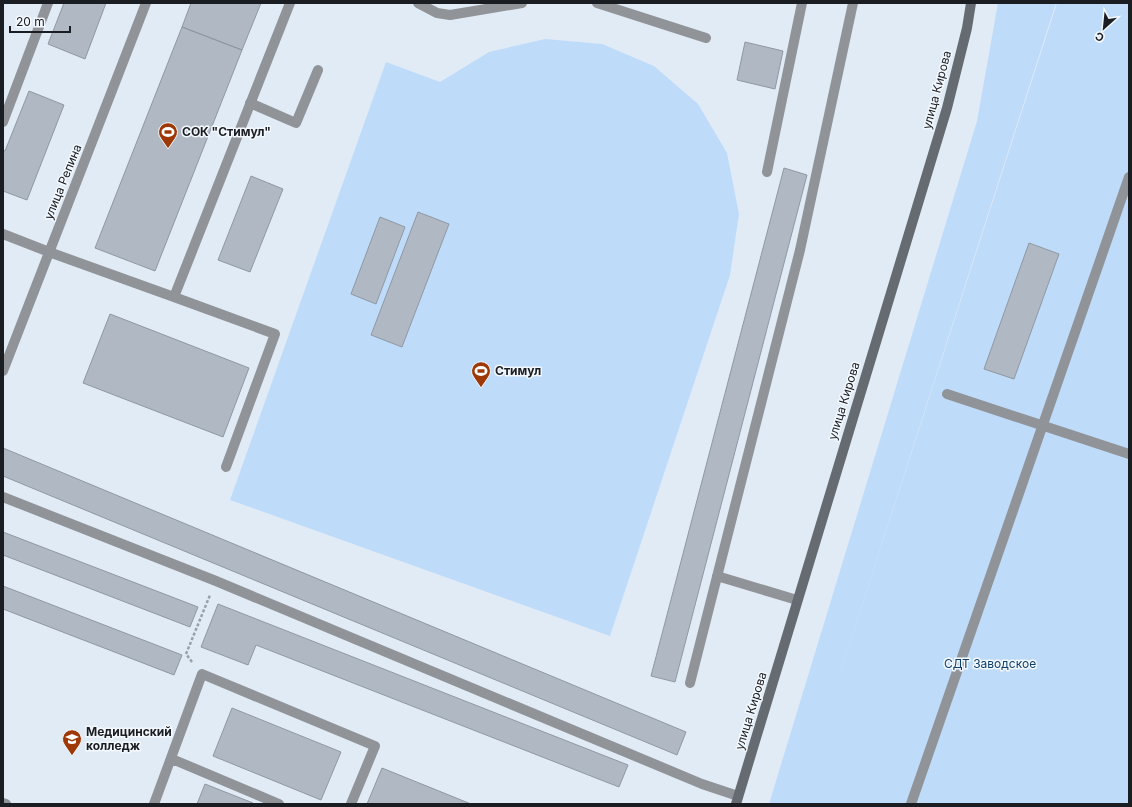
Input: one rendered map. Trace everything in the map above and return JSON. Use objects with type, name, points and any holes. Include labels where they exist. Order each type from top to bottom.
[{"type":"main road","name":"улица Кирова","points":[[737,800],[947,108],[967,28],[971,3]]},
{"type":"street","points":[[3,122],[48,3]]},
{"type":"street","name":"улица Репина","points":[[3,371],[146,3]]},
{"type":"street","points":[[174,297],[290,3]]},
{"type":"street","points":[[418,3],[437,13],[450,15],[522,3]]},
{"type":"street","points":[[597,3],[706,38]]},
{"type":"street","points":[[767,172],[802,3]]},
{"type":"street","points":[[690,683],[800,250],[854,3]]},
{"type":"street","points":[[250,103],[296,123],[318,70]]},
{"type":"street","points":[[911,804],[1129,177]]},
{"type":"street","points":[[3,234],[275,334],[226,467]]},
{"type":"street","points":[[947,394],[1129,454]]},
{"type":"street","points":[[3,497],[216,581],[694,780],[737,800]]},
{"type":"street","points":[[717,576],[797,600]]},
{"type":"street","points":[[154,804],[172,759],[202,674],[375,746],[351,804]]},
{"type":"street","points":[[172,759],[279,804]]},
{"type":"path","points":[[202,674],[186,654],[216,581]]},
{"type":"green space","name":"СДТ Заводское","points":[[998,3],[1056,3],[824,723],[1057,3],[1129,3],[1129,804],[769,804],[977,121]]},
{"type":"green space","name":"Стимул","points":[[545,39],[602,44],[654,66],[698,104],[727,153],[739,214],[730,275],[610,636],[230,500],[386,62],[440,82],[489,52]]},
{"type":"building","points":[[64,3],[106,3],[85,59],[48,44]]},
{"type":"building","points":[[191,3],[261,3],[242,50],[182,27]]},
{"type":"building","name":"СОК \"Стимул\"","points":[[182,27],[242,50],[155,271],[95,248]]},
{"type":"building","points":[[745,42],[783,51],[775,89],[737,80]]},
{"type":"building","points":[[29,91],[64,105],[27,200],[3,191],[3,150],[5,151]]},
{"type":"building","points":[[784,168],[807,175],[675,682],[651,676]]},
{"type":"building","points":[[251,176],[283,189],[250,272],[218,260]]},
{"type":"building","points":[[418,212],[449,224],[402,347],[371,335]]},
{"type":"building","points":[[380,217],[405,227],[376,304],[351,294]]},
{"type":"building","points":[[1029,243],[1059,254],[1014,379],[984,369]]},
{"type":"building","points":[[110,314],[249,368],[223,437],[83,383]]},
{"type":"building","points":[[3,448],[686,732],[677,755],[3,476]]},
{"type":"building","points":[[3,532],[198,607],[190,627],[3,555]]},
{"type":"building","points":[[3,586],[182,655],[174,675],[3,609]]},
{"type":"building","points":[[218,604],[628,765],[619,787],[256,645],[248,665],[201,647]]},
{"type":"building","points":[[232,708],[341,752],[321,800],[213,756]]},
{"type":"building","points":[[382,768],[471,804],[367,804]]},
{"type":"building","points":[[205,784],[253,803],[253,804],[197,804]]},
{"type":"place","name":"СОК \"Стимул\"","points":[[168,149]]},
{"type":"place","name":"Стимул","points":[[481,388]]},
{"type":"place","name":"Медицинский колледж","points":[[72,756]]}]
